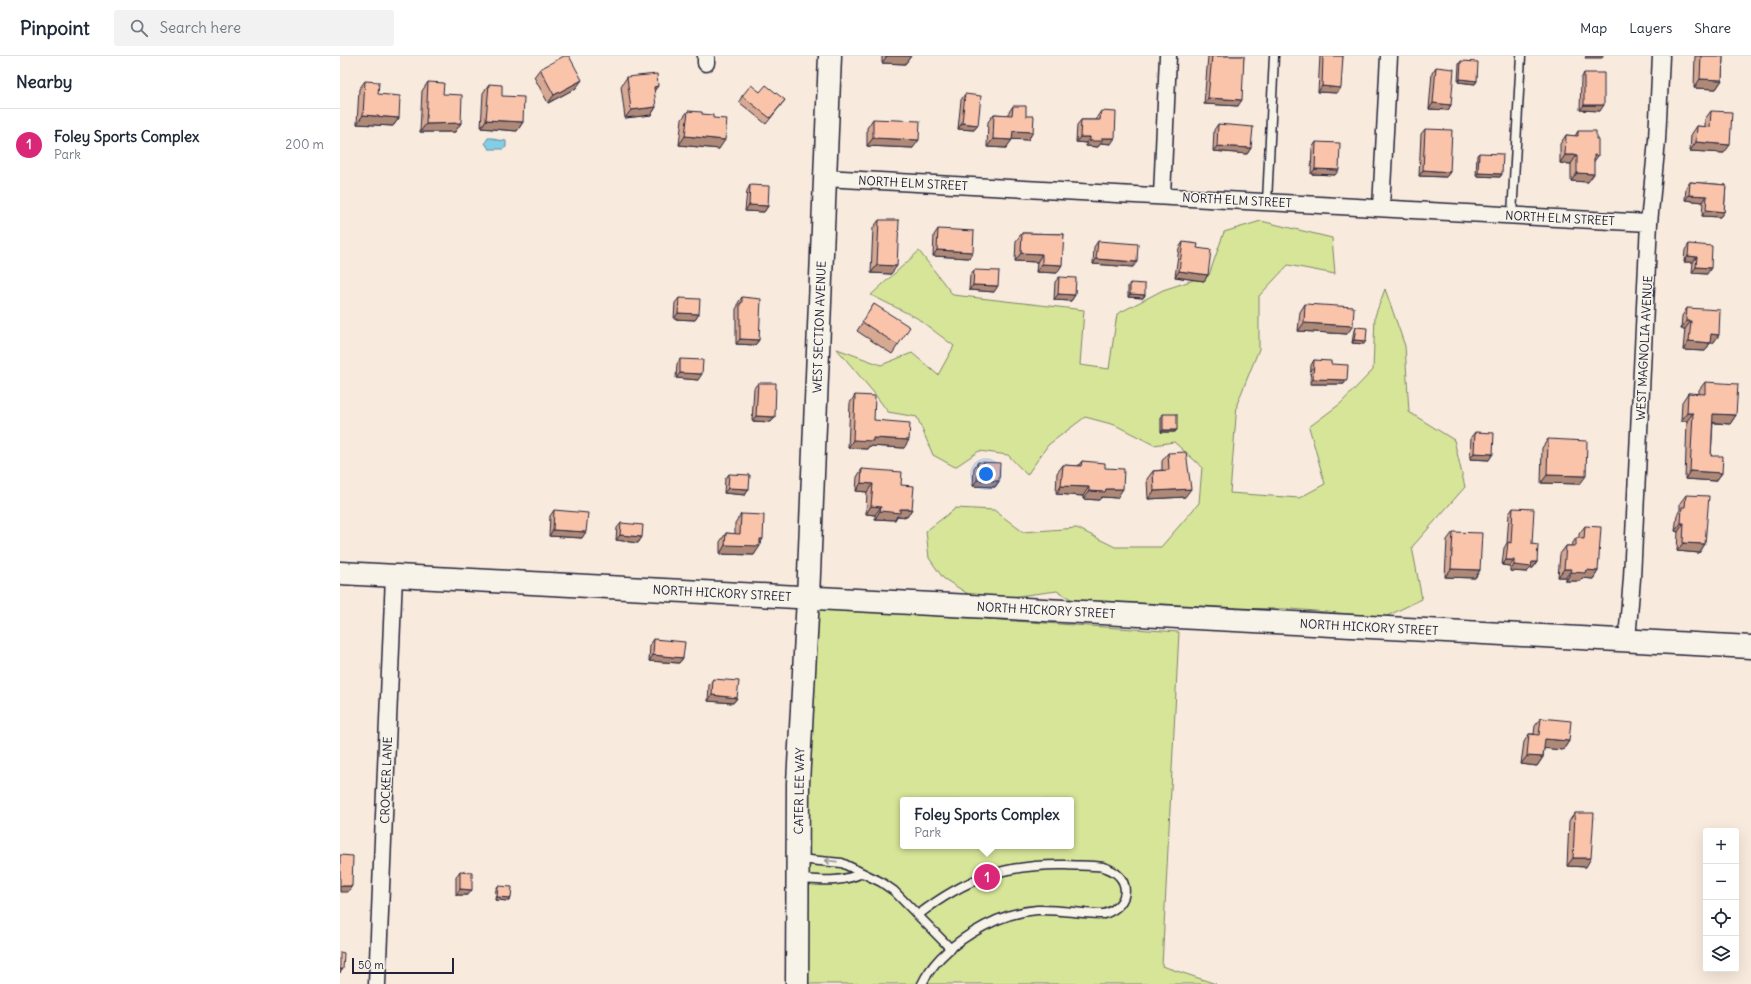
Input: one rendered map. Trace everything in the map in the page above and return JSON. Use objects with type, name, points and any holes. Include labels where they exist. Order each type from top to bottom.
[{"type":"street","name":"WEST SECTION AVENUE","points":[[808,598],[830,56]]},
{"type":"street","points":[[1162,196],[1168,56]]},
{"type":"street","points":[[1381,208],[1389,56]]},
{"type":"street","name":"WEST MAGNOLIA AVENUE","points":[[1627,640],[1635,538],[1650,223],[1657,140],[1661,56]]},
{"type":"street","name":"NORTH ELM STREET","points":[[824,178],[1650,223]]},
{"type":"street","name":"NORTH HICKORY STREET","points":[[340,573],[1751,647]]},
{"type":"street","name":"CROCKER LANE","points":[[377,984],[394,576]]},
{"type":"street","name":"CATER LEE WAY","points":[[797,984],[798,783],[808,598]]},
{"type":"lane","points":[[1267,202],[1274,56]]},
{"type":"lane","points":[[1512,216],[1521,56]]},
{"type":"lane","points":[[797,869],[837,862],[853,867],[894,891],[951,949]]},
{"type":"lane","points":[[918,915],[942,896],[964,885],[1005,870],[1027,866],[1102,867],[1116,872],[1124,882],[1126,894],[1121,904],[1114,911],[1104,914],[1037,910],[1000,919],[962,940],[951,949],[937,962],[922,984]]},
{"type":"lane","points":[[797,869],[841,880],[851,878],[862,873]]},
{"type":"green space","points":[[1261,221],[1332,238],[1335,274],[1288,265],[1259,296],[1259,349],[1237,404],[1230,493],[1299,498],[1325,484],[1309,427],[1340,404],[1373,370],[1375,316],[1385,289],[1405,346],[1409,412],[1454,440],[1465,487],[1412,547],[1422,599],[1385,617],[1291,609],[1085,607],[1057,591],[979,601],[943,578],[929,558],[926,531],[956,508],[994,510],[1023,532],[1077,528],[1115,547],[1161,547],[1199,503],[1202,467],[1174,442],[1154,445],[1115,425],[1085,417],[1048,445],[1027,475],[1008,455],[979,451],[955,467],[933,455],[917,417],[888,412],[837,349],[881,365],[912,353],[938,375],[954,346],[917,318],[871,295],[919,251],[953,295],[1084,310],[1080,365],[1109,369],[1117,314],[1163,290],[1209,275],[1224,232]]},
{"type":"green space","points":[[818,608],[1179,632],[1162,966],[1216,984],[805,984],[808,787]]},
{"type":"water","points":[[488,138],[506,141],[506,147],[503,149],[489,149],[485,143]]},
{"type":"building","points":[[564,56],[569,56],[582,80],[554,95],[540,69]]},
{"type":"building","points":[[1212,56],[1244,56],[1242,100],[1208,98]]},
{"type":"building","points":[[1323,56],[1343,56],[1341,88],[1322,86]]},
{"type":"building","points":[[1701,56],[1723,56],[1722,80],[1700,79]]},
{"type":"building","points":[[1461,61],[1478,62],[1477,81],[1460,79]]},
{"type":"building","points":[[1436,67],[1454,69],[1451,105],[1433,103]]},
{"type":"building","points":[[1584,73],[1604,73],[1604,105],[1584,105]]},
{"type":"building","points":[[657,74],[658,86],[654,87],[656,107],[631,110],[627,77]]},
{"type":"building","points":[[365,81],[379,82],[378,94],[400,96],[399,118],[363,115]]},
{"type":"building","points":[[428,82],[444,83],[443,94],[462,95],[461,123],[426,124]]},
{"type":"building","points":[[489,84],[502,85],[502,96],[524,97],[523,122],[486,120]]},
{"type":"building","points":[[751,85],[760,92],[766,85],[785,100],[770,118],[742,96]]},
{"type":"building","points":[[965,94],[981,96],[978,125],[962,123]]},
{"type":"building","points":[[1013,106],[1026,106],[1026,116],[1034,116],[1033,132],[1013,131],[1012,140],[993,139],[994,114],[1012,115]]},
{"type":"building","points":[[688,111],[702,112],[702,114],[713,115],[713,118],[727,119],[725,140],[685,136]]},
{"type":"building","points":[[1101,111],[1116,112],[1115,138],[1102,138],[1102,141],[1090,141],[1090,137],[1080,137],[1081,120],[1100,120]]},
{"type":"building","points":[[1711,111],[1732,112],[1730,145],[1696,142],[1697,126],[1710,127]]},
{"type":"building","points":[[873,119],[920,121],[919,140],[873,138]]},
{"type":"building","points":[[1218,124],[1253,127],[1251,148],[1217,146]]},
{"type":"building","points":[[1425,129],[1452,130],[1450,172],[1423,170]]},
{"type":"building","points":[[1578,131],[1596,131],[1596,139],[1598,139],[1598,156],[1594,155],[1594,174],[1577,173],[1577,155],[1565,155],[1566,135],[1578,136]]},
{"type":"building","points":[[1316,142],[1340,143],[1339,170],[1315,169]]},
{"type":"building","points":[[1479,153],[1503,154],[1502,174],[1478,173]]},
{"type":"building","points":[[1690,182],[1726,185],[1724,212],[1706,210],[1707,196],[1689,195]]},
{"type":"building","points":[[750,185],[769,186],[768,206],[749,205]]},
{"type":"building","points":[[879,220],[899,220],[897,266],[877,265]]},
{"type":"building","points":[[938,229],[974,231],[973,252],[937,250]]},
{"type":"building","points":[[1022,233],[1064,234],[1062,265],[1042,264],[1042,254],[1021,253]]},
{"type":"building","points":[[1098,241],[1138,244],[1137,262],[1096,259]]},
{"type":"building","points":[[1183,242],[1198,244],[1197,248],[1211,250],[1208,275],[1179,271]]},
{"type":"building","points":[[1689,244],[1712,246],[1711,268],[1696,267],[1697,257],[1688,256]]},
{"type":"building","points":[[974,270],[999,271],[998,286],[973,285]]},
{"type":"building","points":[[1059,277],[1076,278],[1075,295],[1058,294]]},
{"type":"building","points":[[1130,283],[1145,284],[1145,295],[1130,294]]},
{"type":"building","points":[[742,297],[761,299],[759,340],[740,339],[740,303],[742,303]]},
{"type":"building","points":[[679,298],[700,299],[699,314],[678,313]]},
{"type":"building","points":[[874,304],[910,327],[898,345],[862,322]]},
{"type":"building","points":[[1305,304],[1354,307],[1353,326],[1304,323]]},
{"type":"building","points":[[1687,308],[1720,310],[1719,335],[1711,334],[1710,343],[1689,341],[1691,321],[1686,321]]},
{"type":"building","points":[[1356,327],[1367,328],[1366,341],[1354,340]]},
{"type":"building","points":[[680,359],[703,360],[702,374],[680,373]]},
{"type":"building","points":[[1314,360],[1331,361],[1331,364],[1348,365],[1347,380],[1313,379]]},
{"type":"building","points":[[1705,382],[1738,384],[1736,415],[1713,414],[1711,456],[1723,456],[1722,473],[1690,471],[1693,413],[1687,413],[1688,393],[1705,394]]},
{"type":"building","points":[[758,383],[776,383],[775,417],[756,416]]},
{"type":"building","points":[[855,395],[875,396],[874,420],[910,423],[909,440],[873,438],[873,441],[853,440]]},
{"type":"building","points":[[1163,414],[1177,414],[1177,430],[1163,430]]},
{"type":"building","points":[[1475,432],[1494,433],[1493,454],[1474,453]]},
{"type":"building","points":[[1548,439],[1587,441],[1586,476],[1547,475]]},
{"type":"building","points":[[1186,452],[1191,489],[1154,491],[1153,471],[1169,470],[1168,453]]},
{"type":"building","points":[[1082,461],[1105,463],[1105,468],[1124,469],[1123,489],[1106,489],[1105,492],[1089,491],[1089,487],[1061,486],[1063,465],[1081,466]]},
{"type":"building","points":[[978,462],[1000,463],[999,481],[977,480]]},
{"type":"building","points":[[862,469],[902,472],[901,485],[914,486],[912,509],[900,509],[900,513],[880,511],[881,507],[871,506],[873,484],[861,483]]},
{"type":"building","points":[[729,474],[750,475],[749,489],[728,488]]},
{"type":"building","points":[[1686,495],[1709,496],[1705,544],[1683,543],[1684,523],[1681,523],[1682,507],[1685,507]]},
{"type":"building","points":[[1513,508],[1534,509],[1532,544],[1538,545],[1537,562],[1532,562],[1531,567],[1514,565],[1514,560],[1506,560],[1508,542],[1511,543]]},
{"type":"building","points":[[554,510],[588,513],[586,532],[553,530]]},
{"type":"building","points":[[741,514],[764,515],[763,539],[760,539],[760,546],[725,545],[726,533],[740,534]]},
{"type":"building","points":[[621,523],[643,525],[642,537],[620,535]]},
{"type":"building","points":[[1585,526],[1601,527],[1598,571],[1586,570],[1585,573],[1571,572],[1572,569],[1564,569],[1566,546],[1576,546],[1576,538],[1584,539]]},
{"type":"building","points":[[1453,532],[1482,533],[1480,570],[1451,569]]},
{"type":"building","points":[[654,639],[685,642],[683,658],[653,655]]},
{"type":"building","points":[[713,679],[739,681],[737,698],[712,695]]},
{"type":"building","points":[[1541,718],[1571,721],[1569,741],[1545,739],[1543,757],[1527,756],[1529,734],[1539,735]]},
{"type":"building","points":[[1575,813],[1594,813],[1591,858],[1573,858]]},
{"type":"building","points":[[340,855],[353,856],[352,886],[340,886]]},
{"type":"building","points":[[460,871],[472,872],[472,890],[460,889]]},
{"type":"building","points":[[498,886],[512,887],[511,898],[497,897]]},
{"type":"building","points":[[340,952],[344,953],[343,969],[340,969]]},
{"type":"place","name":"Foley Sports Complex","points":[[987,877]]}]
